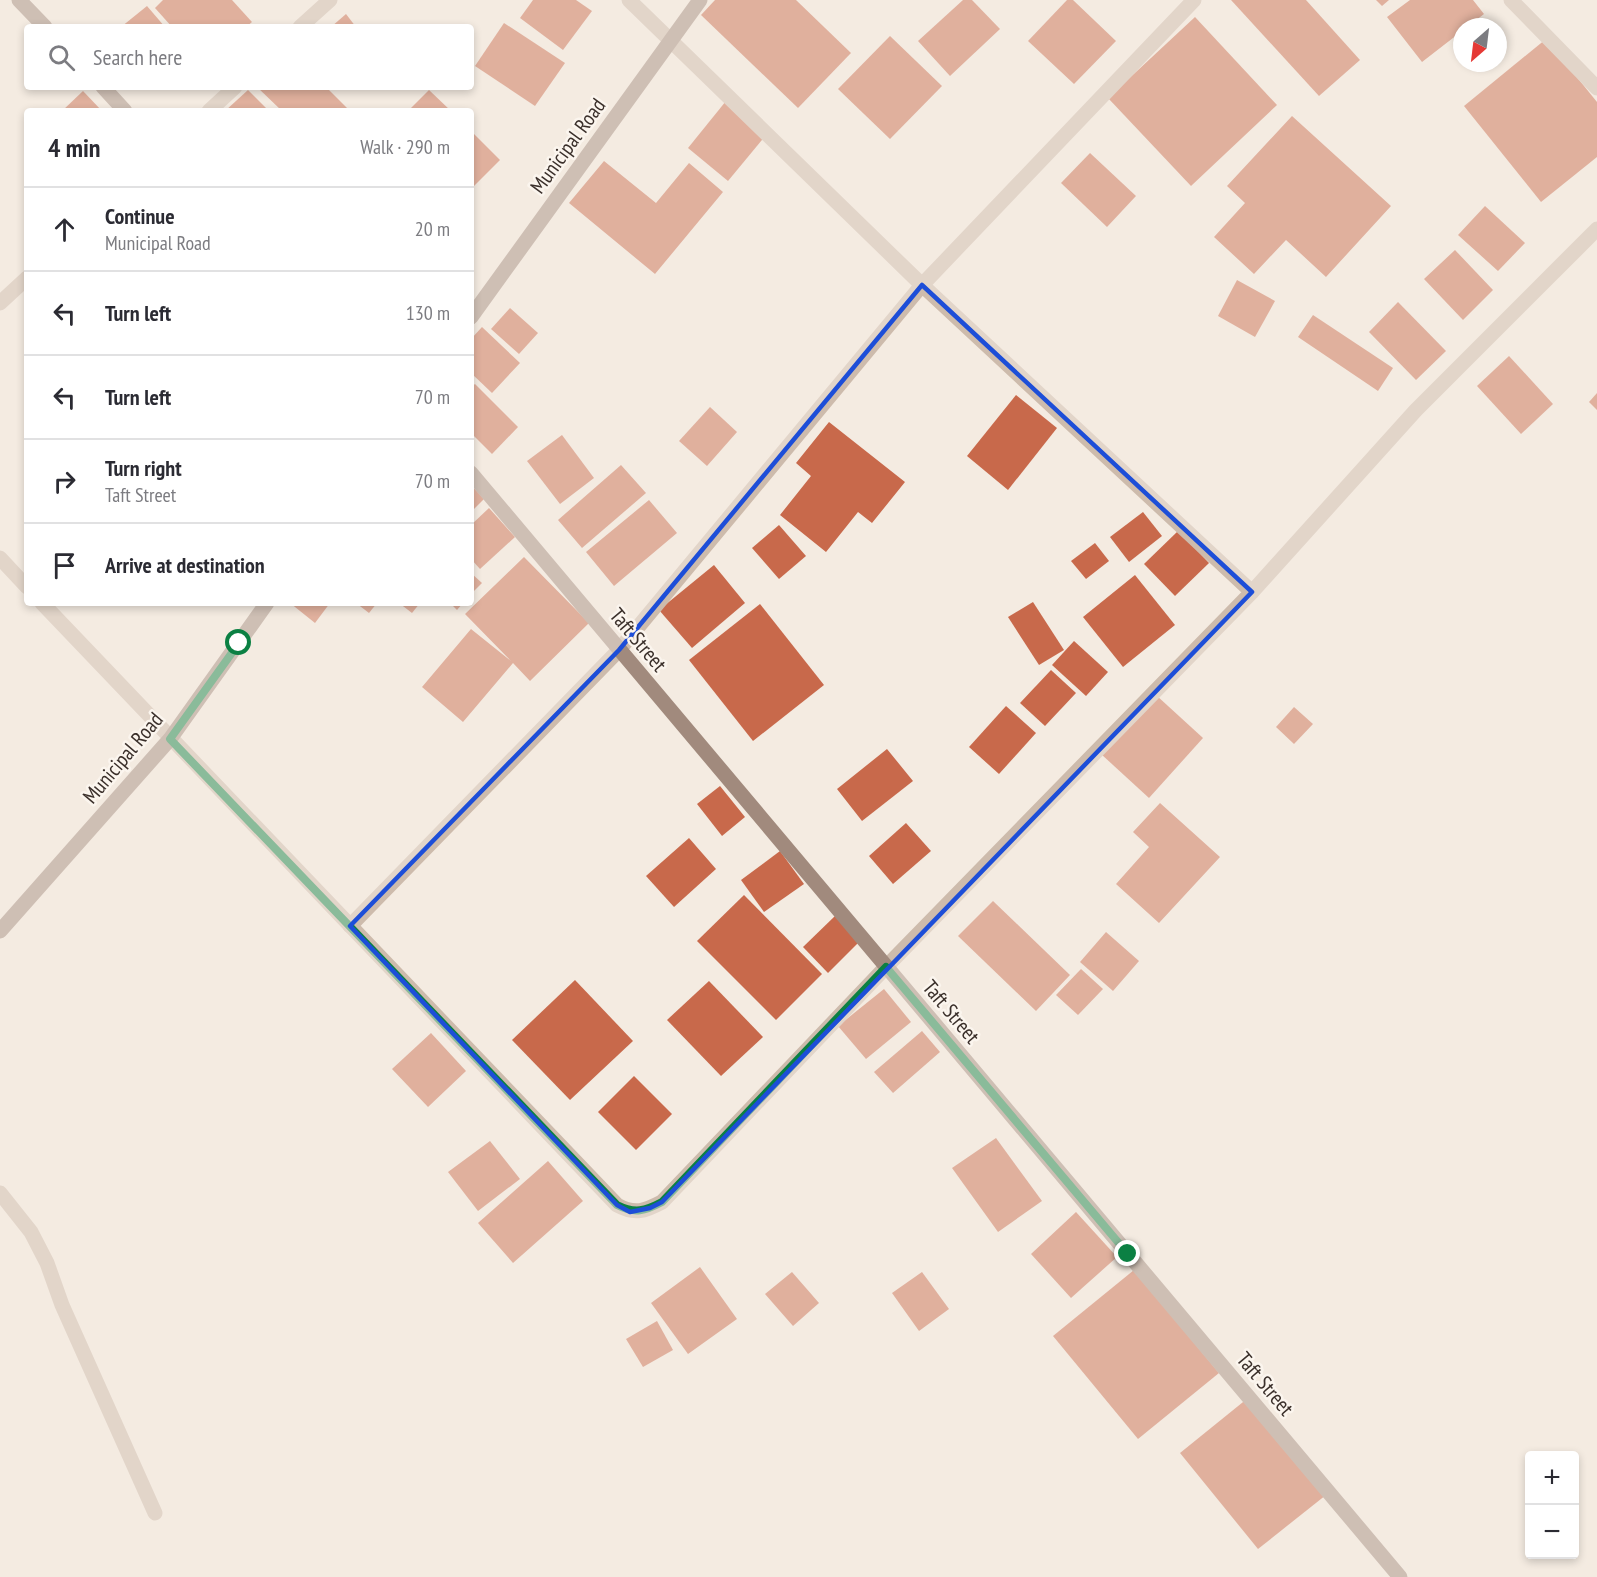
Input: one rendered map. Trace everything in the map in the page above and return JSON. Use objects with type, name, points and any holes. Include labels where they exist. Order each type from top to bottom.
[{"type":"street","points":[[19,0],[42,24]]},
{"type":"street","points":[[303,24],[330,0]]},
{"type":"street","points":[[629,0],[922,285],[1252,592]]},
{"type":"street","name":"Municipal Road","points":[[474,313],[700,0]]},
{"type":"street","points":[[350,926],[619,650],[922,285],[1194,0]]},
{"type":"street","points":[[1510,0],[1597,88]]},
{"type":"street","points":[[105,90],[122,108]]},
{"type":"street","points":[[212,108],[232,90]]},
{"type":"street","points":[[45,606],[617,1205],[630,1212],[639,1212],[662,1202],[886,967],[1252,592],[1416,410],[1597,229]]},
{"type":"street","points":[[0,303],[24,281]]},
{"type":"street","name":"Taft Street","points":[[474,477],[1400,1577]]},
{"type":"street","points":[[0,558],[24,584]]},
{"type":"street","name":"Municipal Road","points":[[0,931],[170,739],[265,606]]},
{"type":"street","points":[[0,1193],[31,1232],[47,1263],[62,1305],[155,1513]]},
{"type":"highlighted area","points":[[922,285],[1252,592],[662,1202],[650,1208],[630,1212],[617,1205],[350,926],[619,650]]},
{"type":"building","points":[[163,0],[232,0],[252,22],[250,24],[169,24],[155,8]]},
{"type":"building","points":[[533,0],[576,0],[592,11],[563,50],[520,18]]},
{"type":"building","points":[[715,0],[796,0],[851,53],[798,108],[701,15]]},
{"type":"building","points":[[963,0],[972,0],[1000,29],[950,76],[918,41]]},
{"type":"building","points":[[1067,0],[1073,0],[1116,41],[1074,84],[1028,41]]},
{"type":"building","points":[[1231,0],[1306,0],[1360,60],[1319,96]]},
{"type":"building","points":[[1376,0],[1389,0],[1382,6]]},
{"type":"building","points":[[1410,0],[1473,0],[1484,14],[1479,18],[1453,18],[1453,38],[1422,62],[1387,17]]},
{"type":"building","points":[[147,6],[162,24],[125,24]]},
{"type":"building","points":[[346,14],[354,24],[334,24]]},
{"type":"building","points":[[1195,17],[1277,105],[1191,186],[1108,98]]},
{"type":"building","points":[[504,23],[565,63],[535,106],[475,66]]},
{"type":"building","points":[[890,36],[942,86],[890,139],[838,89]]},
{"type":"building","points":[[1546,39],[1597,102],[1597,157],[1541,202],[1464,106]]},
{"type":"building","points":[[248,90],[266,108],[228,108]]},
{"type":"building","points":[[260,90],[329,90],[347,108],[279,108]]},
{"type":"building","points":[[429,90],[448,108],[411,108]]},
{"type":"building","points":[[83,91],[99,108],[65,108]]},
{"type":"building","points":[[726,101],[766,135],[728,181],[688,148]]},
{"type":"building","points":[[1292,116],[1391,206],[1326,277],[1286,240],[1254,274],[1214,237],[1245,203],[1227,186]]},
{"type":"building","points":[[474,134],[500,160],[474,186]]},
{"type":"building","points":[[1090,153],[1136,196],[1107,227],[1061,183]]},
{"type":"building","points":[[604,161],[656,203],[689,163],[723,192],[655,274],[569,203]]},
{"type":"building","points":[[1485,206],[1525,243],[1498,271],[1458,235]]},
{"type":"building","points":[[1455,250],[1493,290],[1463,320],[1424,279]]},
{"type":"building","points":[[1237,280],[1275,301],[1255,337],[1218,316]]},
{"type":"building","points":[[1398,302],[1446,351],[1416,380],[1369,332]]},
{"type":"building","points":[[510,308],[538,333],[519,354],[491,329]]},
{"type":"building","points":[[1313,315],[1393,368],[1378,391],[1298,337]]},
{"type":"building","points":[[482,327],[520,363],[492,393],[474,376],[474,336]]},
{"type":"building","points":[[1509,356],[1553,404],[1521,434],[1477,386]]},
{"type":"building","points":[[474,385],[518,427],[492,454],[474,436]]},
{"type":"building","points":[[1597,393],[1597,410],[1589,402]]},
{"type":"building","points":[[1016,395],[1057,428],[1008,490],[967,456]]},
{"type":"building","points":[[710,407],[737,432],[707,466],[679,441]]},
{"type":"building","points":[[829,422],[905,482],[872,523],[858,512],[826,552],[780,515],[811,476],[796,463]]},
{"type":"building","points":[[562,435],[594,478],[560,504],[527,461]]},
{"type":"building","points":[[621,465],[646,493],[582,548],[558,520]]},
{"type":"building","points":[[474,488],[484,499],[474,509]]},
{"type":"building","points":[[649,500],[677,533],[614,586],[586,552]]},
{"type":"building","points":[[489,508],[515,537],[480,569],[474,562],[474,522]]},
{"type":"building","points":[[1143,512],[1162,536],[1129,562],[1110,537]]},
{"type":"building","points":[[779,525],[806,556],[779,579],[752,548]]},
{"type":"building","points":[[1178,531],[1209,563],[1175,596],[1144,564]]},
{"type":"building","points":[[1095,543],[1109,561],[1086,579],[1071,561]]},
{"type":"building","points":[[524,557],[589,623],[530,681],[513,663],[463,722],[422,687],[471,629],[511,661],[465,614]]},
{"type":"building","points":[[714,565],[745,603],[692,648],[659,610]]},
{"type":"building","points":[[1135,575],[1175,625],[1123,667],[1083,617]]},
{"type":"building","points":[[474,576],[482,583],[474,591]]},
{"type":"building","points":[[1033,602],[1064,650],[1039,665],[1008,617]]},
{"type":"building","points":[[760,604],[824,685],[753,741],[689,660]]},
{"type":"building","points":[[294,606],[328,606],[315,623]]},
{"type":"building","points":[[360,606],[375,606],[369,613]]},
{"type":"building","points":[[403,606],[418,606],[412,613]]},
{"type":"building","points":[[1074,641],[1108,672],[1086,696],[1052,665]]},
{"type":"building","points":[[1051,670],[1076,693],[1045,726],[1020,703]]},
{"type":"building","points":[[1156,695],[1203,738],[1149,798],[1101,754]]},
{"type":"building","points":[[1006,706],[1036,733],[999,774],[969,747]]},
{"type":"building","points":[[1294,707],[1313,724],[1294,744],[1276,727]]},
{"type":"building","points":[[887,749],[913,781],[862,821],[837,789]]},
{"type":"building","points":[[720,786],[745,817],[722,836],[697,804]]},
{"type":"building","points":[[1160,803],[1220,857],[1159,923],[1116,884],[1149,847],[1133,832]]},
{"type":"building","points":[[906,823],[931,851],[893,884],[869,856]]},
{"type":"building","points":[[689,838],[716,869],[674,907],[646,876]]},
{"type":"building","points":[[780,851],[804,884],[764,912],[741,880]]},
{"type":"building","points":[[744,895],[822,974],[776,1020],[697,941]]},
{"type":"building","points":[[993,901],[1070,975],[1036,1011],[958,936]]},
{"type":"building","points":[[835,916],[860,941],[828,973],[803,947]]},
{"type":"building","points":[[1106,932],[1139,961],[1113,991],[1080,962]]},
{"type":"building","points":[[1081,969],[1103,989],[1078,1015],[1056,995]]},
{"type":"building","points":[[575,980],[633,1041],[570,1100],[512,1040]]},
{"type":"building","points":[[709,981],[763,1037],[721,1076],[667,1020]]},
{"type":"building","points":[[884,989],[911,1022],[866,1059],[838,1026]]},
{"type":"building","points":[[922,1031],[940,1052],[893,1093],[874,1072]]},
{"type":"building","points":[[431,1033],[466,1071],[428,1107],[392,1069]]},
{"type":"building","points":[[634,1076],[672,1114],[636,1150],[598,1112]]},
{"type":"building","points":[[996,1138],[1042,1201],[998,1232],[952,1168]]},
{"type":"building","points":[[490,1141],[520,1179],[478,1211],[448,1172]]},
{"type":"building","points":[[548,1161],[583,1201],[513,1263],[478,1223]]},
{"type":"building","points":[[1076,1212],[1117,1257],[1071,1298],[1031,1254]]},
{"type":"building","points":[[700,1267],[737,1319],[688,1354],[651,1303]]},
{"type":"building","points":[[1134,1270],[1219,1373],[1138,1439],[1053,1336]]},
{"type":"building","points":[[792,1272],[819,1303],[793,1326],[765,1294]]},
{"type":"building","points":[[922,1272],[949,1309],[919,1331],[892,1293]]},
{"type":"building","points":[[657,1321],[673,1350],[643,1367],[626,1339]]},
{"type":"building","points":[[1248,1398],[1326,1495],[1258,1549],[1180,1453]]},
{"type":"route","points":[[239,643],[170,739],[617,1205],[630,1212],[639,1212],[662,1202],[886,967],[1128,1254]]}]
